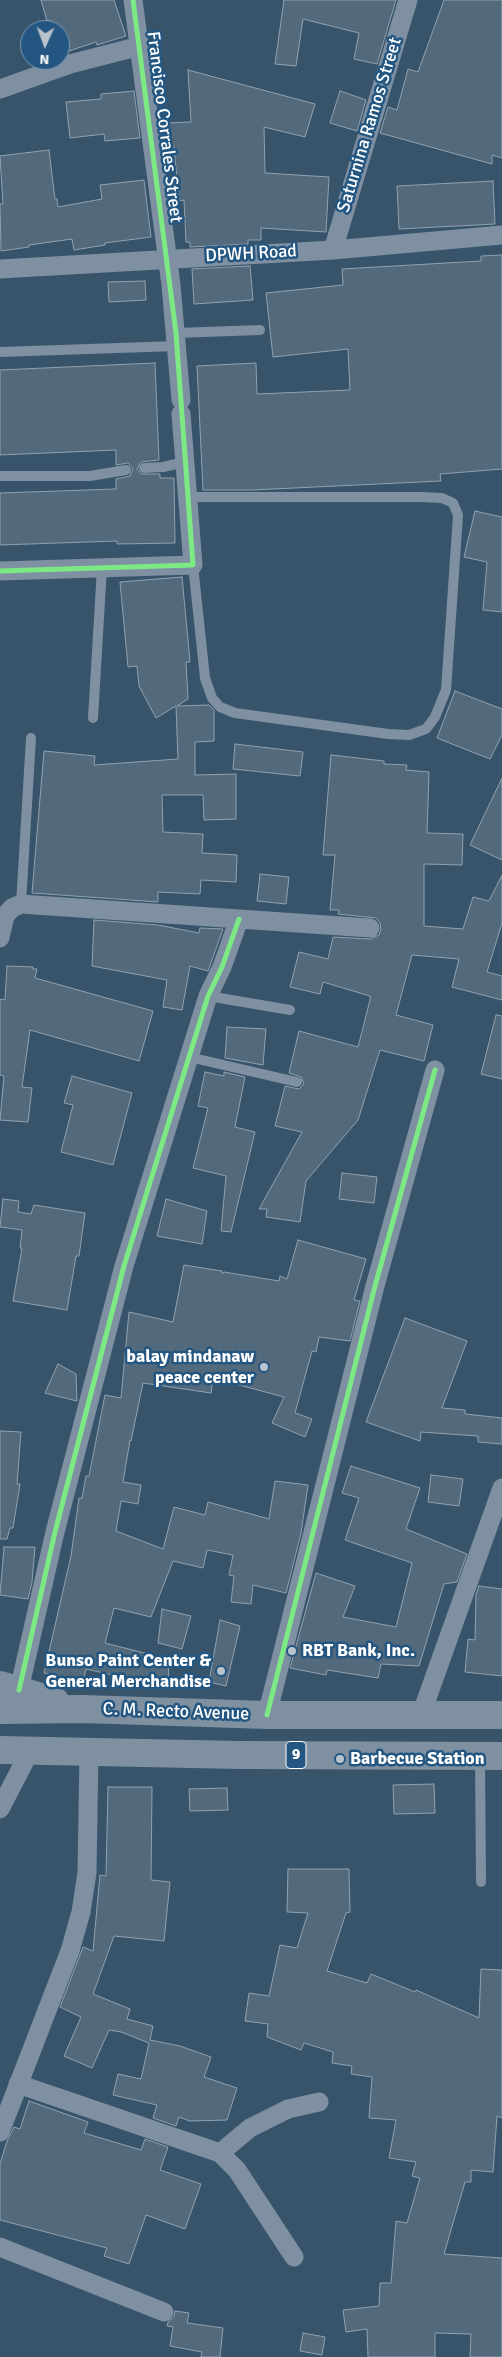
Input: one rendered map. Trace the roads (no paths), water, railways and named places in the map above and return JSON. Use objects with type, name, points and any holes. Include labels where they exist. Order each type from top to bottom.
[{"type":"highway","points":[[10,1687],[83,1709]]},
{"type":"highway","name":"C. M. Recto Avenue","points":[[0,1710],[83,1709],[267,1715],[502,1715]]},
{"type":"highway","name":"9","points":[[0,1750],[248,1755],[491,1756]]},
{"type":"street","name":"Francisco Corrales Street","points":[[133,0],[176,339],[193,565]]},
{"type":"street","name":"Saturnina Ramos Street","points":[[333,250],[408,0]]},
{"type":"street","points":[[0,89],[70,64],[140,46]]},
{"type":"street","name":"DPWH Road","points":[[0,269],[333,250],[502,236]]},
{"type":"street","points":[[0,571],[193,565]]},
{"type":"street","points":[[0,938],[5,916],[12,908],[21,904],[370,928]]},
{"type":"street","points":[[10,1687],[55,1532],[124,1266],[208,996],[222,967],[240,919]]},
{"type":"street","points":[[267,1715],[375,1286],[435,1070]]},
{"type":"street","points":[[421,1715],[502,1488]]},
{"type":"street","points":[[0,1810],[30,1751]]},
{"type":"street","points":[[0,2132],[70,1951],[82,1912],[87,1873],[89,1751]]},
{"type":"street","points":[[18,2084],[220,2153],[237,2170],[294,2257]]},
{"type":"street","points":[[220,2153],[250,2128],[288,2109],[319,2102]]},
{"type":"street","points":[[0,2247],[164,2312]]},
{"type":"lane","points":[[0,352],[176,339],[260,330]]},
{"type":"lane","points":[[144,468],[163,467],[185,462]]},
{"type":"lane","points":[[0,476],[90,476],[126,470]]},
{"type":"lane","points":[[188,497],[421,496],[442,498],[453,503],[458,516],[446,690],[435,717],[426,729],[409,735],[388,734],[235,712],[220,707],[212,698],[205,678],[193,565]]},
{"type":"lane","points":[[93,718],[102,568]]},
{"type":"lane","points":[[21,904],[31,738]]},
{"type":"lane","points":[[208,996],[290,1010]]},
{"type":"lane","points":[[189,1057],[297,1082]]},
{"type":"lane","points":[[481,1882],[491,1756]]},
{"type":"place","name":"balay mindanaw peace center","points":[[264,1367]]},
{"type":"place","name":"RBT Bank, Inc.","points":[[292,1651]]},
{"type":"place","name":"Bunso Paint Center & General Merchandise","points":[[221,1671]]},
{"type":"place","name":"Barbecue Station","points":[[340,1759]]}]
